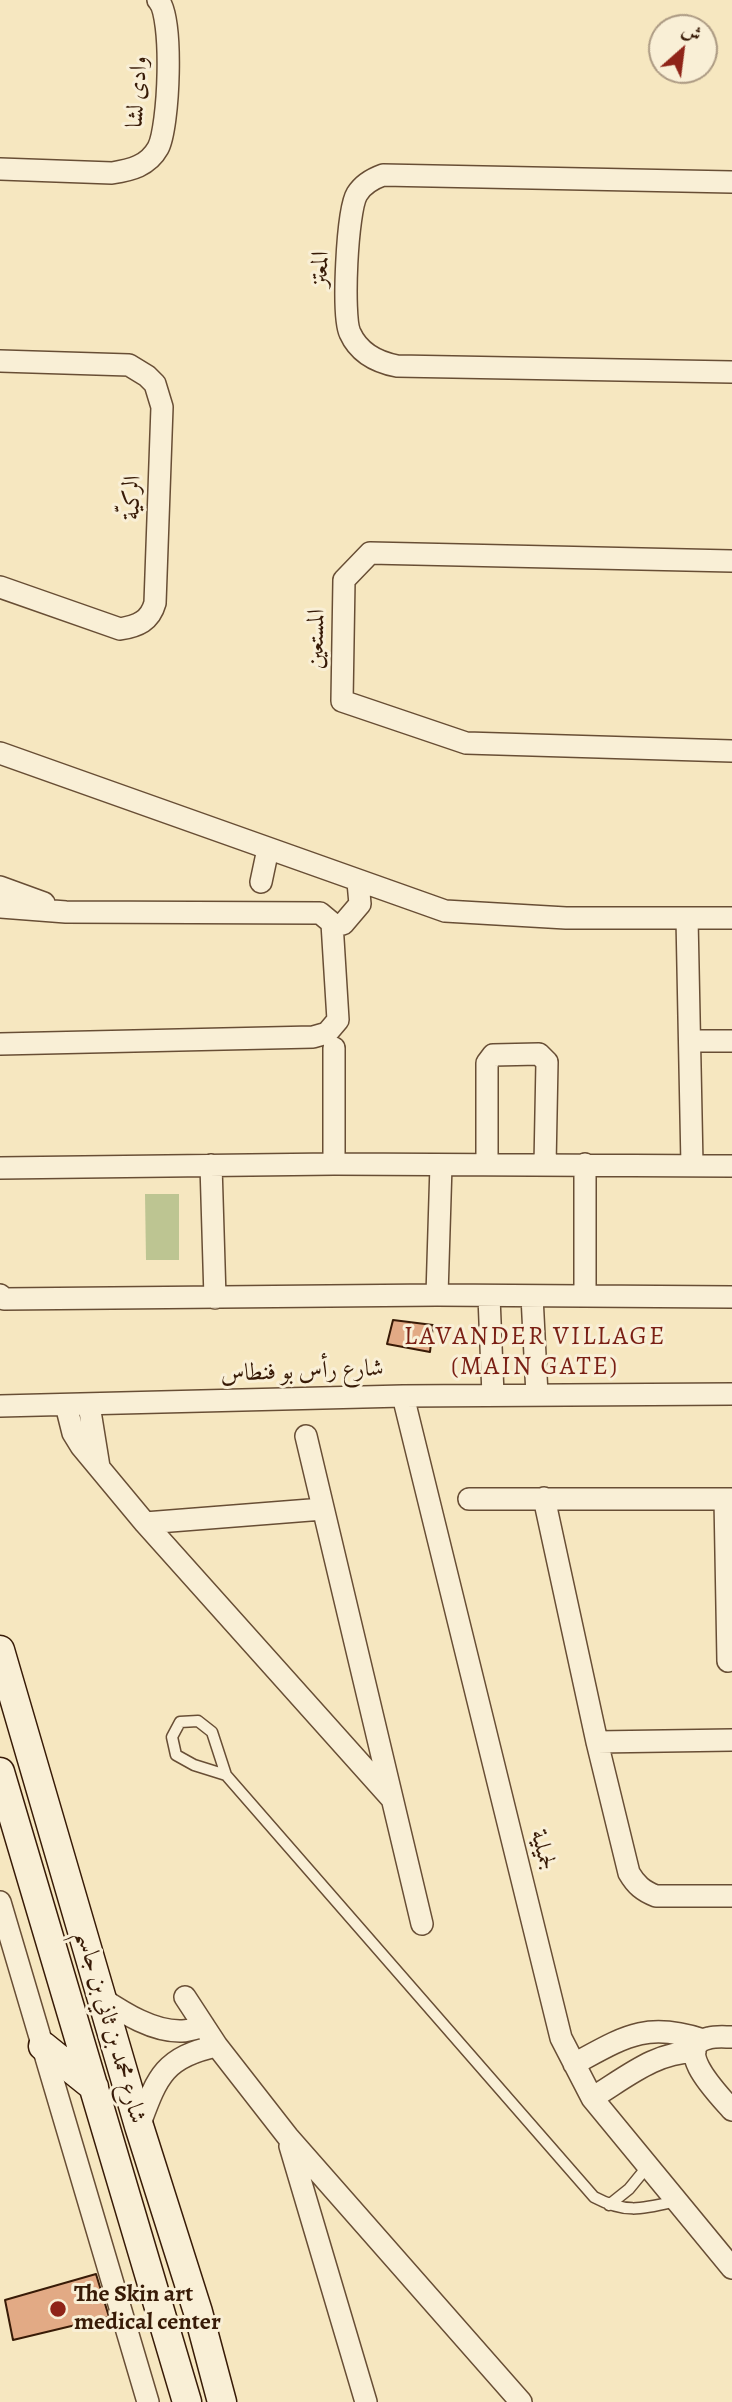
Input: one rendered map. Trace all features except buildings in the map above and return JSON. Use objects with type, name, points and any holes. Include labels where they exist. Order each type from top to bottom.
[{"type":"main road","name":"شارع محمد بن ثاني بن جاسم","points":[[0,1650],[139,2126],[198,2312],[222,2402]]},
{"type":"main road","name":"شارع محمد بن ثاني بن جاسم","points":[[2,1788],[187,2402]]},
{"type":"main road","points":[[43,2046],[94,2087]]},
{"type":"street","name":"وادى لشا","points":[[0,169],[113,173],[130,170],[150,159],[163,138],[167,93],[168,31],[165,12],[158,0]]},
{"type":"street","name":"المعتز","points":[[732,182],[383,175],[363,186],[352,205],[345,321],[353,340],[367,355],[397,366],[732,372]]},
{"type":"street","name":"الركيّة","points":[[0,360],[129,365],[155,384],[162,407],[155,603],[152,613],[138,625],[120,629],[0,587]]},
{"type":"street","name":"المستعين","points":[[732,561],[370,553],[344,580],[342,701],[466,743],[732,751]]},
{"type":"street","points":[[0,753],[454,913],[566,918],[732,918]]},
{"type":"street","points":[[261,882],[268,849]]},
{"type":"street","points":[[332,926],[343,923],[360,904],[358,881]]},
{"type":"street","points":[[0,887],[66,912]]},
{"type":"street","points":[[0,906],[66,912],[326,916],[332,926],[338,1020],[327,1033],[313,1037],[0,1044]]},
{"type":"street","points":[[687,918],[692,1165]]},
{"type":"street","points":[[690,1041],[732,1041]]},
{"type":"street","points":[[334,1048],[334,1164]]},
{"type":"street","points":[[487,1165],[486,1063],[493,1055],[539,1054],[547,1062],[545,1165]]},
{"type":"street","points":[[0,1168],[334,1164],[732,1166]]},
{"type":"street","points":[[584,1164],[585,1296]]},
{"type":"street","points":[[211,1165],[215,1298]]},
{"type":"street","points":[[437,1296],[441,1165]]},
{"type":"street","points":[[0,1295],[4,1298],[732,1297]]},
{"type":"street","points":[[532,1296],[537,1395]]},
{"type":"street","points":[[489,1297],[493,1395]]},
{"type":"street","name":"شارع رأس بو فنطاس","points":[[0,1406],[403,1396],[732,1394]]},
{"type":"street","name":"لجميلية","points":[[403,1396],[561,2038],[592,2098],[732,2268]]},
{"type":"street","points":[[66,1405],[73,1433],[145,1523],[392,1799]]},
{"type":"street","points":[[89,1405],[99,1467]]},
{"type":"street","points":[[306,1436],[422,1924]]},
{"type":"street","points":[[544,1498],[597,1742],[629,1873],[644,1891],[656,1896],[732,1896]]},
{"type":"street","points":[[469,1499],[729,1499],[728,1661]]},
{"type":"street","points":[[145,1523],[323,1509]]},
{"type":"street","points":[[597,1742],[732,1740]]},
{"type":"street","points":[[0,1902],[7,1943],[43,2046],[148,2402]]},
{"type":"street","points":[[186,1997],[217,2046],[288,2137],[521,2402]]},
{"type":"street","points":[[101,1998],[130,2015],[161,2028],[182,2031],[204,2026]]},
{"type":"street","points":[[574,2064],[640,2032],[677,2032],[699,2046]]},
{"type":"street","points":[[592,2098],[656,2059],[699,2046],[709,2038],[732,2037]]},
{"type":"street","points":[[139,2126],[152,2092],[169,2067],[179,2058],[194,2051],[217,2046]]},
{"type":"street","points":[[699,2046],[697,2066],[732,2110]]},
{"type":"street","points":[[288,2137],[366,2402]]},
{"type":"lane","points":[[226,1775],[194,1765],[176,1755],[172,1737],[180,1722],[198,1721],[212,1732],[226,1775],[594,2197],[609,2205],[638,2210],[676,2201]]},
{"type":"lane","points":[[609,2205],[629,2189],[647,2167]]},
{"type":"green space","points":[[145,1194],[179,1194],[179,1260],[146,1260]]},
{"type":"place","name":"The Skin art medical center","points":[[58,2309]]},
{"type":"district","name":"LAVANDER VILLAGE (MAIN GATE)","points":[[535,1353]]}]
